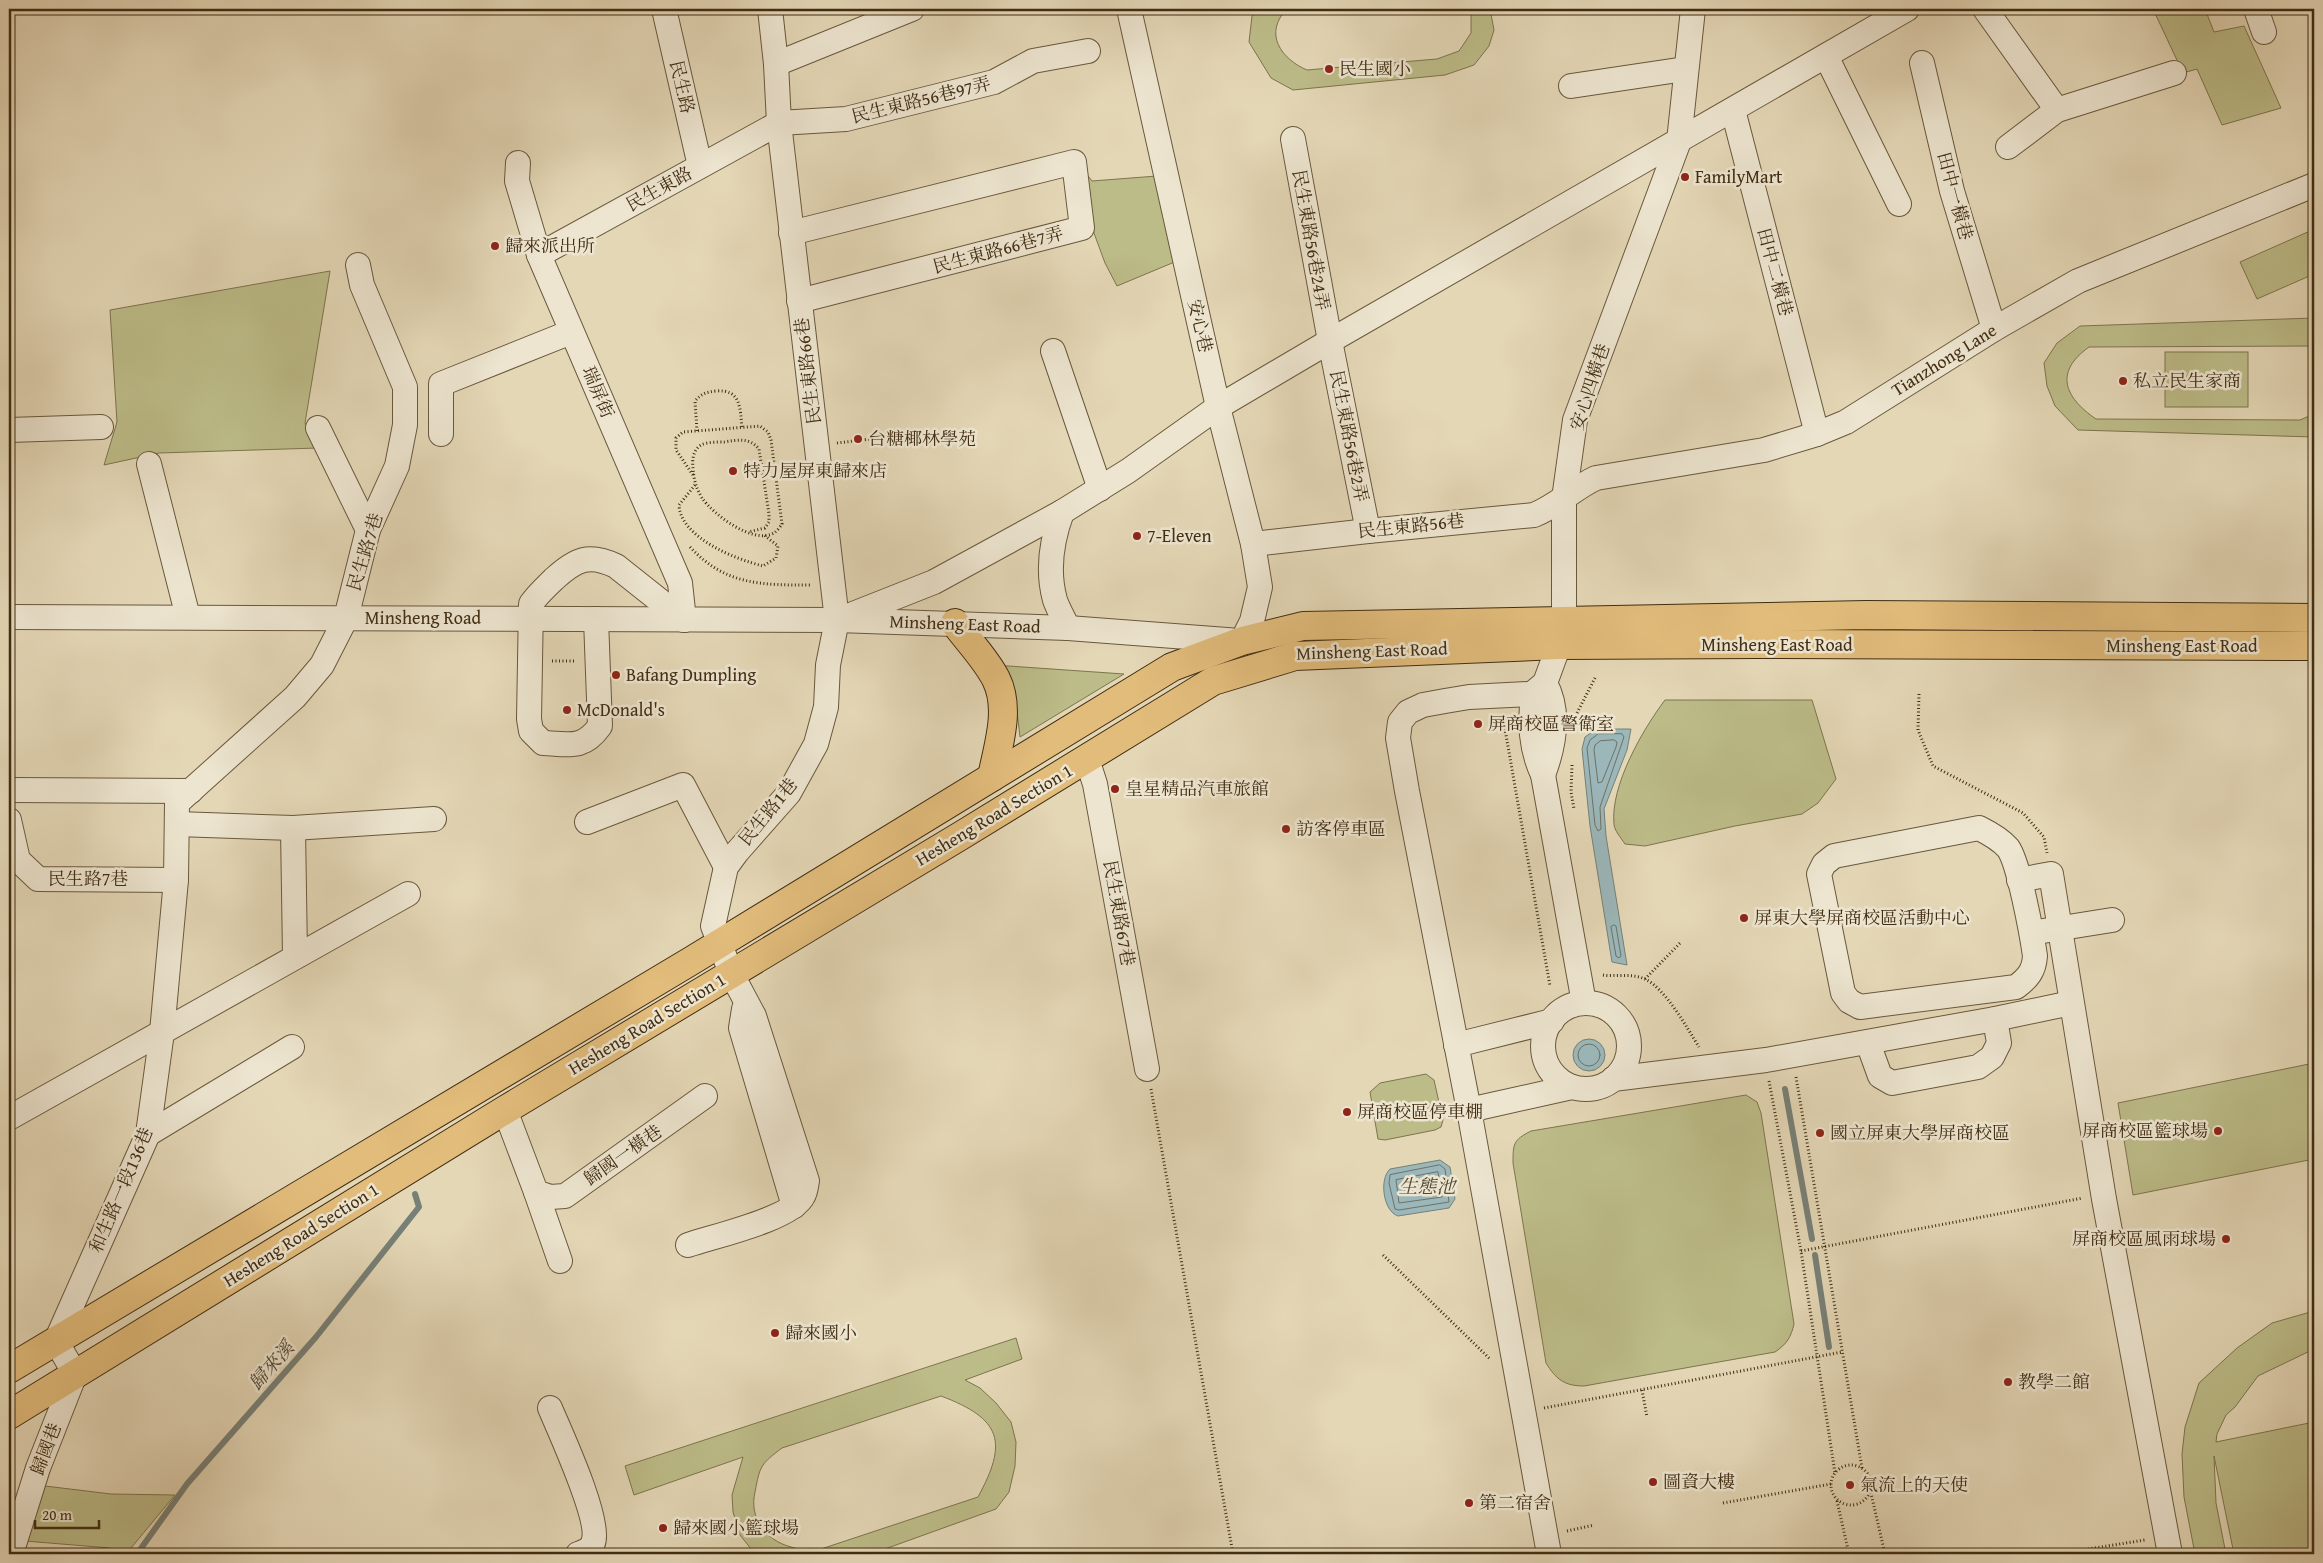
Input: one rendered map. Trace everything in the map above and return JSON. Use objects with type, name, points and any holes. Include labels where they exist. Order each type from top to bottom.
[{"type":"main road","name":"Minsheng East Road","points":[[1295,656],[1562,632],[1866,615],[2314,618]]},
{"type":"main road","points":[[955,623],[996,679],[1002,696],[1003,725],[992,777]]},
{"type":"main road","name":"Minsheng East Road","points":[[1242,642],[1303,626],[2314,646]]},
{"type":"main road","name":"Hesheng Road Section 1","points":[[9,1369],[719,944],[1172,667],[1242,642]]},
{"type":"main road","name":"Hesheng Road Section 1","points":[[9,1415],[731,972],[1087,759],[1213,681],[1295,656]]},
{"type":"street","name":"民生路","points":[[664,9],[700,166]]},
{"type":"street","points":[[770,9],[776,64],[778,123]]},
{"type":"street","points":[[776,64],[912,9]]},
{"type":"street","name":"安心巷","points":[[1129,9],[1218,407],[1253,544],[1260,587],[1252,621],[1242,642]]},
{"type":"street","name":"安心四橫巷","points":[[1562,632],[1564,499],[1575,420],[1679,141],[1685,69],[1693,9]]},
{"type":"street","points":[[837,620],[934,582],[1062,512],[1100,489],[1218,407],[1330,340],[1907,9]]},
{"type":"street","points":[[2256,9],[2264,32]]},
{"type":"street","points":[[1989,11],[2056,110]]},
{"type":"street","name":"民生東路56巷97弄","points":[[778,123],[846,120],[994,82],[1033,61],[1088,51]]},
{"type":"street","points":[[1826,56],[1898,204]]},
{"type":"street","name":"田中一橫巷","points":[[1922,63],[1952,190],[1994,328]]},
{"type":"street","points":[[1571,86],[1685,69]]},
{"type":"street","points":[[2008,147],[2056,110],[2174,73]]},
{"type":"street","name":"田中二橫巷","points":[[1733,110],[1817,434]]},
{"type":"street","name":"民生東路","points":[[539,255],[778,123]]},
{"type":"street","name":"民生東路66巷","points":[[778,123],[837,620]]},
{"type":"street","name":"民生東路56巷24弄","points":[[1293,139],[1330,340]]},
{"type":"street","name":"民生東路66巷7弄","points":[[791,233],[1074,162],[1082,228],[799,302]]},
{"type":"street","name":"瑞屏街","points":[[518,164],[517,181],[539,255],[680,583],[684,620]]},
{"type":"street","name":"Tianzhong Lane","points":[[1564,499],[1582,484],[1596,478],[1764,450],[1817,434],[1846,422],[1994,328],[2078,281],[2314,185]]},
{"type":"street","name":"民生路7巷","points":[[162,1032],[176,880],[177,803],[295,697],[322,664],[346,618],[368,530],[397,466],[405,425],[405,387],[362,286],[358,265]]},
{"type":"street","points":[[441,434],[441,384],[571,332]]},
{"type":"street","name":"民生東路56巷2弄","points":[[1330,340],[1368,531]]},
{"type":"street","points":[[1053,351],[1100,489]]},
{"type":"street","points":[[9,430],[101,428]]},
{"type":"street","points":[[318,428],[368,530]]},
{"type":"street","points":[[149,464],[188,617]]},
{"type":"street","name":"民生東路56巷","points":[[1253,544],[1480,519],[1534,515],[1545,511],[1564,499]]},
{"type":"street","points":[[1435,514],[1472,506],[1478,511],[1480,519]]},
{"type":"street","points":[[1062,512],[1054,533],[1052,560],[1055,599],[1068,628]]},
{"type":"street","points":[[596,619],[600,726],[591,739],[576,744],[543,743],[531,731],[531,604],[567,567],[578,560],[589,558],[604,560],[616,566],[684,620]]},
{"type":"street","name":"Minsheng Road","points":[[9,616],[837,620]]},
{"type":"street","name":"Minsheng East Road","points":[[837,620],[1068,628],[1242,642],[1295,656]]},
{"type":"street","name":"民生路1巷","points":[[688,1245],[778,1216],[794,1206],[803,1196],[808,1181],[754,1016],[731,972],[713,926],[726,867],[789,793],[816,744],[826,707],[828,665],[837,620]]},
{"type":"street","points":[[1543,690],[1562,632]]},
{"type":"street","points":[[1543,690],[1424,705],[1408,712],[1400,722],[1398,738],[1469,1110],[1549,1554]]},
{"type":"street","points":[[1543,690],[1554,706],[1553,750],[1543,775],[1584,1003]]},
{"type":"street","name":"民生東路67巷","points":[[1087,759],[1095,784],[1147,1069]]},
{"type":"street","points":[[587,822],[683,785],[726,867]]},
{"type":"street","points":[[9,790],[191,791]]},
{"type":"street","name":"民生路7巷","points":[[9,820],[13,861],[38,879],[176,880]]},
{"type":"street","points":[[177,824],[293,828],[434,820]]},
{"type":"street","points":[[293,828],[295,956]]},
{"type":"street","points":[[1979,828],[1995,836],[2009,849],[2019,880],[2032,933],[2035,956],[2034,967],[2027,979],[2016,987],[1860,1007],[1849,1001],[1843,993],[1819,874],[1824,864],[1834,856],[1979,828]]},
{"type":"street","points":[[2019,880],[2050,874],[2104,1199],[2170,1554]]},
{"type":"street","points":[[9,1118],[408,894]]},
{"type":"street","points":[[2032,933],[2112,920]]},
{"type":"street","points":[[1572,1087],[1560,1080],[1551,1071],[1546,1059],[1544,1046],[1546,1033],[1552,1021],[1566,1009],[1584,1003],[1596,1004],[1608,1009],[1619,1018],[1626,1030],[1629,1044],[1628,1058],[1614,1079]]},
{"type":"street","points":[[1469,1110],[1572,1087],[1594,1088],[1614,1079],[1792,1056],[1995,1019],[2071,1003]]},
{"type":"street","points":[[1868,1042],[1880,1076],[1892,1083],[1978,1067],[1992,1058],[1999,1043],[1995,1019]]},
{"type":"street","points":[[1456,1044],[1552,1021]]},
{"type":"street","name":"和生路一段136巷","points":[[56,1341],[148,1134],[162,1032]]},
{"type":"street","points":[[148,1134],[292,1047]]},
{"type":"street","name":"歸國一橫巷","points":[[536,1192],[550,1197],[565,1196],[705,1096]]},
{"type":"street","points":[[505,1110],[560,1260]]},
{"type":"street","points":[[56,1341],[75,1374]]},
{"type":"street","name":"歸國巷","points":[[11,1554],[38,1468],[75,1374]]},
{"type":"street","points":[[550,1408],[576,1469],[595,1532],[593,1544],[587,1551],[578,1554]]},
{"type":"path","points":[[697,431],[695,401],[700,395],[708,392],[726,390],[732,393],[736,399],[742,428]]},
{"type":"path","points":[[694,475],[676,450],[676,438],[683,432],[760,426],[768,432],[771,440],[782,524],[775,533],[764,535],[748,532],[724,520],[703,499],[695,486],[694,475],[692,462],[694,452],[702,444],[743,439],[753,442],[759,448],[769,522],[765,528],[748,532]]},
{"type":"path","points":[[816,446],[879,438]]},
{"type":"path","points":[[695,486],[679,505],[680,514],[685,524],[697,535],[720,550],[763,566],[776,558],[778,546],[764,535]]},
{"type":"path","points":[[687,544],[710,566],[728,576],[759,584],[816,586]]},
{"type":"path","points":[[531,661],[597,661]]},
{"type":"path","points":[[1576,714],[1596,676]]},
{"type":"path","points":[[1918,694],[1918,730],[1933,766],[2023,812],[2044,837],[2050,874]]},
{"type":"path","points":[[1499,695],[1550,986]]},
{"type":"path","points":[[1572,757],[1571,792],[1574,812]]},
{"type":"path","points":[[1645,980],[1681,942]]},
{"type":"path","points":[[1601,967],[1603,976],[1623,974],[1645,980],[1664,997],[1704,1054]]},
{"type":"path","points":[[1792,1056],[1826,1246],[1862,1468],[1869,1477],[1885,1554]]},
{"type":"path","points":[[1766,1060],[1801,1251],[1835,1473],[1831,1490],[1837,1500],[1849,1554]]},
{"type":"path","points":[[1147,1069],[1233,1554]]},
{"type":"path","points":[[1801,1251],[2086,1197]]},
{"type":"path","points":[[1383,1255],[1495,1363]]},
{"type":"path","points":[[1541,1408],[1843,1352]]},
{"type":"path","points":[[1642,1390],[1647,1417]]},
{"type":"path","points":[[1835,1473],[1847,1466],[1862,1468]]},
{"type":"path","points":[[1723,1503],[1831,1484]]},
{"type":"path","points":[[1837,1500],[1848,1505],[1860,1503],[1870,1489]]},
{"type":"path","points":[[1565,1532],[1594,1525]]},
{"type":"path","points":[[2057,1554],[2152,1539]]},
{"type":"green space","points":[[1256,9],[1287,9],[1276,27],[1278,44],[1290,59],[1307,70],[1437,59],[1459,51],[1471,33],[1471,13],[1468,9],[1490,9],[1494,30],[1489,46],[1474,65],[1445,75],[1293,90],[1271,78],[1249,42],[1252,16]]},
{"type":"green space","points":[[2153,9],[2205,9],[2214,32],[2244,26],[2281,108],[2222,125],[2197,69],[2183,73]]},
{"type":"green space","points":[[1084,171],[1092,181],[1157,176],[1177,261],[1117,286],[1105,263],[1091,225]]},
{"type":"green space","points":[[2310,231],[2314,240],[2314,274],[2257,299],[2240,262]]},
{"type":"green space","points":[[330,271],[305,423],[318,448],[159,453],[104,465],[117,422],[110,310]]},
{"type":"green space","points":[[2314,318],[2314,346],[2089,347],[2078,356],[2071,366],[2067,375],[2067,384],[2076,402],[2096,419],[2300,420],[2314,414],[2314,437],[2078,430],[2055,406],[2047,386],[2044,363],[2057,343],[2080,326]]},
{"type":"green space","points":[[2165,352],[2248,352],[2248,407],[2165,407]]},
{"type":"green space","points":[[994,665],[1124,674],[1020,737],[1016,703]]},
{"type":"green space","points":[[1665,700],[1812,700],[1836,779],[1818,803],[1802,814],[1735,826],[1645,846],[1625,844],[1614,826],[1614,809],[1617,793],[1638,742]]},
{"type":"green space","name":"屏商校區籃球場","points":[[2314,1063],[2314,1159],[2133,1195],[2118,1103]]},
{"type":"green space","points":[[1426,1074],[1434,1080],[1443,1120],[1441,1127],[1435,1130],[1385,1140],[1378,1139],[1370,1092],[1380,1083]]},
{"type":"green space","points":[[1746,1095],[1757,1102],[1761,1113],[1794,1324],[1788,1340],[1775,1352],[1584,1386],[1571,1385],[1561,1380],[1546,1363],[1513,1163],[1515,1143],[1531,1131]]},
{"type":"green space","points":[[2314,1311],[2314,1349],[2258,1376],[2235,1407],[2226,1415],[2217,1434],[2216,1442],[2314,1422],[2314,1554],[2234,1554],[2214,1456],[2216,1503],[2226,1554],[2195,1554],[2184,1497],[2182,1454],[2185,1427],[2199,1383],[2237,1348],[2272,1323]]},
{"type":"green space","points":[[1016,1338],[1022,1359],[965,1380],[980,1388],[996,1403],[1011,1422],[1016,1442],[1015,1466],[1009,1492],[996,1509],[871,1554],[755,1554],[740,1535],[733,1512],[732,1495],[743,1457],[634,1495],[625,1466]],"holes":[[[941,1396],[977,1414],[994,1435],[996,1447],[993,1461],[988,1478],[978,1497],[818,1550],[797,1549],[782,1544],[761,1527],[754,1511],[758,1476],[762,1466],[782,1448]]]},
{"type":"green space","points":[[45,1486],[111,1494],[175,1495],[126,1554],[107,1554],[110,1548],[25,1541]]},
{"type":"water","points":[[1597,729],[1631,729],[1627,750],[1604,809],[1606,836],[1627,965],[1612,962],[1590,826],[1582,749],[1585,737]]},
{"type":"water","points":[[1589,1039],[1595,1040],[1600,1044],[1604,1049],[1604,1061],[1600,1066],[1595,1070],[1589,1071],[1583,1070],[1578,1066],[1574,1061],[1573,1055],[1574,1049],[1578,1044],[1583,1040]]},
{"type":"water","name":"生態池","points":[[1440,1160],[1450,1167],[1455,1199],[1449,1208],[1398,1216],[1393,1213],[1386,1202],[1384,1194],[1384,1180],[1390,1169]]},
{"type":"waterway","points":[[1785,1089],[1812,1239]]},
{"type":"waterway","name":"歸來溪","points":[[137,1554],[187,1484],[316,1337],[419,1207],[415,1194]]},
{"type":"waterway","points":[[1815,1255],[1829,1347]]},
{"type":"place","name":"民生國小","points":[[1329,69]]},
{"type":"place","name":"FamilyMart","points":[[1685,177]]},
{"type":"place","name":"歸來派出所","points":[[495,246]]},
{"type":"place","name":"私立民生家商","points":[[2123,381]]},
{"type":"place","name":"台糖椰林學苑","points":[[858,439]]},
{"type":"place","name":"特力屋屏東歸來店","points":[[733,471]]},
{"type":"place","name":"7-Eleven","points":[[1137,536]]},
{"type":"place","name":"Bafang Dumpling","points":[[616,675]]},
{"type":"place","name":"McDonald's","points":[[567,710]]},
{"type":"place","name":"屏商校區警衛室","points":[[1478,724]]},
{"type":"place","name":"皇星精品汽車旅館","points":[[1115,789]]},
{"type":"place","name":"訪客停車區","points":[[1286,829]]},
{"type":"place","name":"屏東大學屏商校區活動中心","points":[[1744,918]]},
{"type":"place","name":"屏商校區停車棚","points":[[1347,1112]]},
{"type":"place","name":"屏商校區籃球場","points":[[2218,1131]]},
{"type":"place","name":"國立屏東大學屏商校區","points":[[1820,1133]]},
{"type":"place","name":"屏商校區風雨球場","points":[[2226,1239]]},
{"type":"place","name":"歸來國小","points":[[775,1333]]},
{"type":"place","name":"教學二館","points":[[2008,1382]]},
{"type":"place","name":"圖資大樓","points":[[1653,1482]]},
{"type":"place","name":"氣流上的天使","points":[[1850,1485]]},
{"type":"place","name":"第二宿舍","points":[[1469,1503]]},
{"type":"place","name":"歸來國小籃球場","points":[[663,1528]]}]
